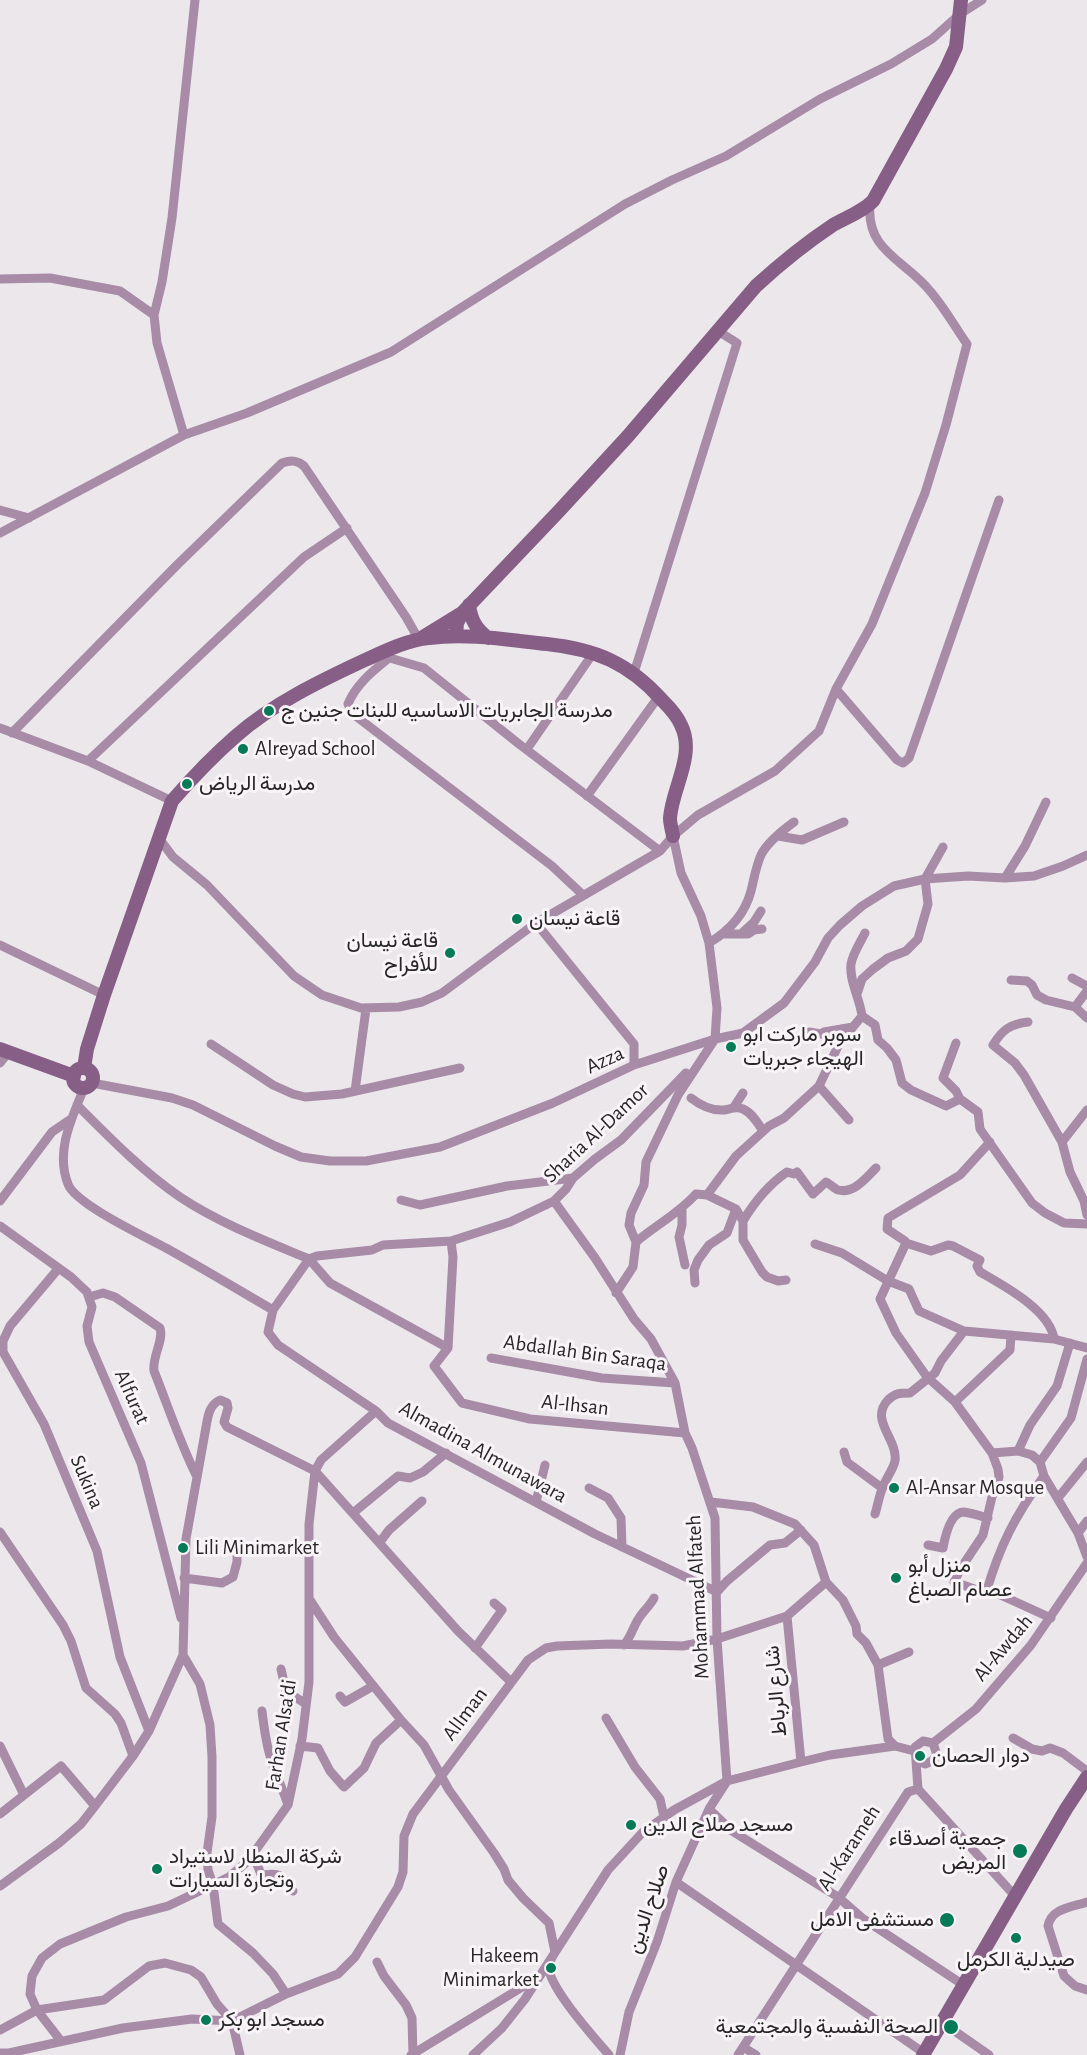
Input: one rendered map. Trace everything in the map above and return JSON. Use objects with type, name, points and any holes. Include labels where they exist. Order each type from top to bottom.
[{"type":"street","points":[[184,435],[157,343],[154,315],[162,282],[172,218],[195,0]]},
{"type":"street","points":[[0,533],[184,435],[247,413],[391,352],[626,204],[726,156],[820,99],[891,64],[932,39],[960,7],[982,0]]},
{"type":"street","points":[[309,1259],[273,1310],[106,1215],[74,1192],[67,1182],[64,1162],[66,1134],[77,1105],[88,1085],[75,1084],[172,801],[236,735],[262,716],[328,677],[419,640],[466,608],[628,436],[774,268],[835,224],[870,205],[896,162],[956,47],[960,7]]},
{"type":"street","points":[[158,837],[172,857],[207,885],[294,976],[322,995],[343,1003],[366,1009],[388,1008],[411,1005],[442,993],[536,923],[660,850],[698,816],[776,771],[819,731],[836,689],[872,624],[925,493],[967,344],[929,290],[877,240],[870,226],[870,205]]},
{"type":"street","points":[[0,279],[50,278],[120,291],[154,315]]},
{"type":"street","points":[[634,673],[737,344],[718,331]]},
{"type":"street","points":[[12,733],[178,564],[282,464],[290,461],[299,462],[304,466],[406,617],[419,640]]},
{"type":"street","points":[[836,689],[897,760],[903,763],[909,758],[999,500]]},
{"type":"street","points":[[0,510],[29,518]]},
{"type":"street","points":[[88,761],[304,557],[347,528]]},
{"type":"street","points":[[460,636],[457,623],[466,608]]},
{"type":"street","points":[[466,608],[476,626],[488,638]]},
{"type":"street","points":[[419,640],[460,636],[571,646],[594,652],[634,673],[674,712],[682,726],[685,740],[681,779],[670,819],[681,873],[701,916],[709,944],[717,1008],[715,1039],[678,1095],[646,1162],[644,1185],[631,1213],[629,1225],[636,1242],[633,1267],[616,1293]]},
{"type":"street","points":[[526,750],[594,652]]},
{"type":"street","points":[[384,656],[424,668],[526,750],[660,850]]},
{"type":"street","points":[[384,656],[354,691],[348,704],[353,714],[552,866],[583,896]]},
{"type":"street","points":[[588,796],[659,696]]},
{"type":"street","points":[[0,728],[88,761],[172,801]]},
{"type":"street","points":[[1005,878],[1025,846],[1046,802]]},
{"type":"street","points":[[709,944],[725,933],[747,904],[762,853],[794,822]]},
{"type":"street","points":[[778,836],[802,840],[844,822]]},
{"type":"street","points":[[857,994],[862,979],[873,969],[888,958],[906,951],[918,939],[928,904],[925,879],[943,847]]},
{"type":"street","name":"Azza","points":[[88,1085],[172,1098],[193,1105],[302,1157],[330,1161],[366,1161],[440,1147],[553,1103],[634,1065],[715,1039],[743,1034],[784,1003],[814,962],[828,938],[862,906],[894,886],[925,879],[968,876],[1005,878],[1034,876],[1087,855]]},
{"type":"street","points":[[741,934],[754,922],[761,911]]},
{"type":"street","points":[[536,923],[634,1044],[634,1065]]},
{"type":"street","points":[[725,933],[741,934],[762,929]]},
{"type":"street","points":[[865,933],[854,953],[851,965],[862,1016],[875,1025],[877,1039],[888,1048],[896,1060],[899,1078],[903,1084],[946,1106],[960,1100]]},
{"type":"street","points":[[0,945],[104,995]]},
{"type":"street","points":[[1072,978],[1087,986]]},
{"type":"street","points":[[1011,980],[1027,981],[1037,995],[1046,1000],[1075,1007],[1087,1018]]},
{"type":"street","points":[[1075,1007],[1087,991]]},
{"type":"street","points":[[355,1091],[366,1009]]},
{"type":"street","points":[[707,1195],[736,1156],[764,1131],[784,1118],[819,1086],[839,1044],[862,1016]]},
{"type":"street","points":[[1028,1022],[1014,1024],[1000,1033],[993,1045],[1015,1063],[1024,1075],[1062,1142],[1070,1172],[1084,1201],[1087,1215]]},
{"type":"street","points":[[809,1032],[821,1035],[824,1032],[853,1027]]},
{"type":"street","name":"Sharia Al-Damor","points":[[309,1259],[317,1256],[372,1250],[383,1245],[452,1240],[510,1222],[554,1201],[573,1178],[621,1140],[672,1090],[715,1039]]},
{"type":"street","points":[[956,1043],[943,1078],[956,1091],[960,1100],[978,1112],[980,1130],[1032,1203],[1064,1223],[1087,1224]]},
{"type":"street","points":[[211,1044],[273,1085],[293,1094],[316,1097],[355,1091],[460,1068]]},
{"type":"street","points":[[3,1055],[79,1072]]},
{"type":"street","points":[[819,1086],[849,1120]]},
{"type":"street","points":[[734,1107],[743,1093]]},
{"type":"street","points":[[691,1098],[713,1109],[724,1110],[734,1107],[743,1109],[764,1131]]},
{"type":"street","points":[[77,1105],[145,1169],[181,1197],[202,1210],[309,1259],[330,1283],[448,1348],[452,1240]]},
{"type":"street","points":[[1062,1142],[1087,1110]]},
{"type":"street","points":[[0,1201],[52,1132],[71,1119]]},
{"type":"street","points":[[990,1142],[960,1175],[888,1218],[887,1229],[905,1240],[906,1243],[931,1251],[948,1245],[953,1246],[980,1260],[977,1266],[980,1272],[1033,1307],[1053,1331],[1054,1339]]},
{"type":"street","points":[[743,1221],[767,1187],[787,1172],[794,1174],[797,1172],[813,1194],[826,1182],[837,1190],[849,1190],[876,1168]]},
{"type":"street","points":[[401,1200],[420,1205],[507,1186],[573,1178]]},
{"type":"street","points":[[636,1242],[654,1227],[682,1210],[696,1194],[707,1195],[736,1209],[743,1221],[743,1240],[762,1272],[767,1277],[778,1281],[786,1280]]},
{"type":"street","name":"Mohammad Alfateh","points":[[554,1201],[595,1258],[616,1293],[651,1339],[675,1383],[685,1433],[711,1502],[715,1518],[717,1639],[727,1781]]},
{"type":"street","points":[[694,1283],[694,1270],[698,1260],[709,1245],[727,1233],[736,1209]]},
{"type":"street","points":[[682,1210],[679,1237],[685,1265]]},
{"type":"street","points":[[0,1226],[75,1281],[89,1297],[103,1293],[115,1297],[161,1329],[154,1371],[184,1451],[197,1477]]},
{"type":"street","points":[[906,1243],[880,1299],[881,1305],[896,1333],[927,1377],[955,1402],[992,1453],[998,1469],[999,1477],[983,1535],[954,1582],[986,1593],[996,1593],[1051,1618]]},
{"type":"street","points":[[815,1244],[842,1253],[888,1281],[909,1288],[919,1311],[964,1331],[1054,1339],[1087,1348]]},
{"type":"street","name":"Sukina","points":[[58,1269],[10,1326],[3,1341],[3,1352],[44,1424],[97,1551],[120,1657],[149,1731]]},
{"type":"street","name":"Alfurat","points":[[89,1297],[92,1307],[87,1326],[89,1342],[141,1463],[176,1604],[183,1623]]},
{"type":"street","name":"Almadina Almunawara","points":[[273,1310],[267,1330],[274,1341],[376,1411],[388,1423],[622,1547],[717,1592]]},
{"type":"street","points":[[875,1514],[882,1488],[895,1462],[895,1447],[882,1420],[881,1413],[886,1402],[898,1393],[910,1393],[927,1377],[935,1373],[941,1361],[964,1331]]},
{"type":"street","points":[[955,1402],[1010,1350],[1011,1335]]},
{"type":"street","points":[[1018,1451],[1030,1425],[1057,1386],[1070,1343]]},
{"type":"street","name":"Al-Ihsan","points":[[448,1348],[434,1366],[462,1403],[531,1419],[685,1433]]},
{"type":"street","name":"Abdallah Bin Saraqa","points":[[490,1358],[602,1378],[675,1383]]},
{"type":"street","points":[[1040,1462],[1071,1418],[1084,1384],[1087,1359]]},
{"type":"street","points":[[0,1886],[81,1824],[133,1756],[149,1731],[183,1655],[186,1539],[209,1412],[220,1400],[225,1401],[228,1405],[224,1422],[227,1427],[315,1471],[475,1648],[511,1682]]},
{"type":"street","points":[[315,1471],[321,1460],[376,1411]]},
{"type":"street","points":[[992,1453],[1018,1451],[1032,1455],[1040,1462],[1044,1476],[1078,1533],[1087,1557]]},
{"type":"street","points":[[844,1452],[847,1462],[882,1488]]},
{"type":"street","points":[[353,1513],[398,1476],[410,1478],[423,1472],[446,1453]]},
{"type":"street","points":[[1058,1498],[1087,1462]]},
{"type":"street","points":[[536,1502],[545,1465]]},
{"type":"street","name":"Farhan Alsa'di","points":[[61,2041],[37,2010],[30,1994],[32,1976],[38,1964],[54,1948],[126,1917],[168,1906],[236,1872],[254,1855],[288,1805],[300,1746],[309,1682],[309,1524],[315,1471]]},
{"type":"street","points":[[986,1593],[995,1562],[1011,1526],[1044,1476]]},
{"type":"street","points":[[590,1488],[608,1498],[621,1518],[622,1547]]},
{"type":"street","points":[[380,1542],[389,1530],[422,1501]]},
{"type":"street","points":[[711,1502],[753,1507],[795,1524],[814,1545],[826,1582],[843,1600],[856,1626],[857,1634],[866,1643],[878,1665],[888,1739],[895,1746],[915,1755],[922,1763],[928,1763]]},
{"type":"street","points":[[928,1545],[943,1548],[951,1524],[956,1516],[963,1512],[988,1518]]},
{"type":"street","points":[[1078,1533],[1087,1521]]},
{"type":"street","points":[[717,1592],[770,1545],[784,1543],[801,1530]]},
{"type":"street","points":[[0,1532],[63,1625],[71,1641],[86,1688],[115,1714],[121,1723],[133,1756]]},
{"type":"street","points":[[184,1578],[222,1584],[233,1577],[237,1562],[237,1543]]},
{"type":"street","name":"Al-Awdah","points":[[933,1743],[976,1709],[1031,1645],[1087,1563]]},
{"type":"street","name":"AlIman","points":[[232,2021],[286,1995],[338,1974],[351,1963],[398,1887],[403,1872],[404,1836],[409,1821],[528,1660],[546,1648],[557,1646],[611,1644],[683,1646],[717,1639],[787,1616],[826,1582]]},
{"type":"street","points":[[624,1645],[630,1638],[640,1615],[649,1607],[654,1598]]},
{"type":"street","points":[[310,1600],[334,1637],[424,1745],[441,1776],[504,1869],[508,1880],[549,1923],[555,1952],[548,1965],[549,1974],[566,2003],[609,2055]]},
{"type":"street","points":[[475,1648],[502,1610],[494,1603]]},
{"type":"street","name":"شارع الرباط","points":[[787,1616],[801,1762]]},
{"type":"street","points":[[878,1665],[909,1652]]},
{"type":"street","points":[[183,1655],[200,1684],[210,1725],[212,1817],[207,1870],[213,1885],[218,1924],[253,1953],[273,1974],[286,1995]]},
{"type":"street","points":[[281,1668],[286,1691],[306,1704]]},
{"type":"street","points":[[340,1696],[345,1702],[373,1686]]},
{"type":"street","points":[[262,1711],[271,1761],[288,1805]]},
{"type":"street","points":[[606,1718],[635,1767],[660,1799],[664,1817]]},
{"type":"street","points":[[300,1746],[318,1748],[330,1771],[344,1787],[364,1768],[376,1743],[401,1720]]},
{"type":"street","points":[[1013,1738],[1032,1749],[1042,1751],[1050,1748],[1064,1753],[1087,1771]]},
{"type":"street","points":[[918,1789],[928,1763],[937,1755],[936,1747],[927,1740],[920,1742],[915,1755],[918,1789],[1016,1896]]},
{"type":"street","points":[[0,1746],[24,1795]]},
{"type":"street","points":[[472,2055],[502,2028],[525,1999],[608,1870],[642,1833],[664,1817],[727,1781],[830,1755],[895,1746]]},
{"type":"street","points":[[0,1814],[61,1766],[95,1806]]},
{"type":"street","points":[[676,1882],[923,2054],[1087,1777]]},
{"type":"street","name":"صلاح الدين","points":[[620,2055],[629,2012],[657,1942],[676,1882],[710,1809],[727,1781]]},
{"type":"street","name":"Al-Karameh","points":[[741,2051],[908,1791],[918,1789]]},
{"type":"street","points":[[710,1809],[732,1831],[838,1898],[862,1918],[965,1986]]},
{"type":"street","points":[[254,1855],[261,1874],[274,1873],[283,1877],[292,1891]]},
{"type":"street","points":[[1087,1902],[1055,1912],[1048,1926],[1064,1976],[1075,1986],[1087,1990]]},
{"type":"street","points":[[377,1962],[387,1982],[406,2005],[412,2018],[412,2055]]},
{"type":"street","points":[[0,2030],[37,2010],[104,2000],[149,1966],[165,1964],[191,1970],[201,1977],[217,2004],[232,2021],[240,2055]]},
{"type":"street","points":[[412,2055],[539,1976]]},
{"type":"street","points":[[0,2053],[123,2028],[192,2019],[232,2021]]},
{"type":"street","points":[[943,2023],[989,2055]]},
{"type":"street","points":[[741,2051],[756,2055]]},
{"type":"place","name":"مدرسة الجابريات الاساسيه للبنات جنين ج","points":[[269,711]]},
{"type":"place","name":"Alreyad School","points":[[243,749]]},
{"type":"place","name":"مدرسة الرياض","points":[[187,784]]},
{"type":"place","name":"قاعة نيسان","points":[[517,919]]},
{"type":"place","name":"قاعة نيسان للأفراح","points":[[450,953]]},
{"type":"place","name":"سوبر ماركت ابو الهيجاء جبريات","points":[[731,1047]]},
{"type":"place","name":"Al-Ansar Mosque","points":[[894,1488]]},
{"type":"place","name":"Lili Minimarket","points":[[183,1548]]},
{"type":"place","name":"منزل أبو عصام الصباغ","points":[[896,1578]]},
{"type":"place","name":"دوار الحصان","points":[[920,1756]]},
{"type":"place","name":"مسجد صلاح الدين","points":[[631,1825]]},
{"type":"place","name":"جمعية أصدقاء المريض","points":[[1020,1851]]},
{"type":"place","name":"شركة المنطار لاستيراد وتجارة السيارات","points":[[157,1869]]},
{"type":"place","name":"مستشفى الامل","points":[[947,1920]]},
{"type":"place","name":"صيدلية الكرمل","points":[[1016,1938]]},
{"type":"place","name":"Hakeem Minimarket","points":[[551,1968]]},
{"type":"place","name":"مسجد ابو بكر","points":[[206,2020]]},
{"type":"place","name":"الصحة النفسية والمجتمعية","points":[[951,2027]]}]
